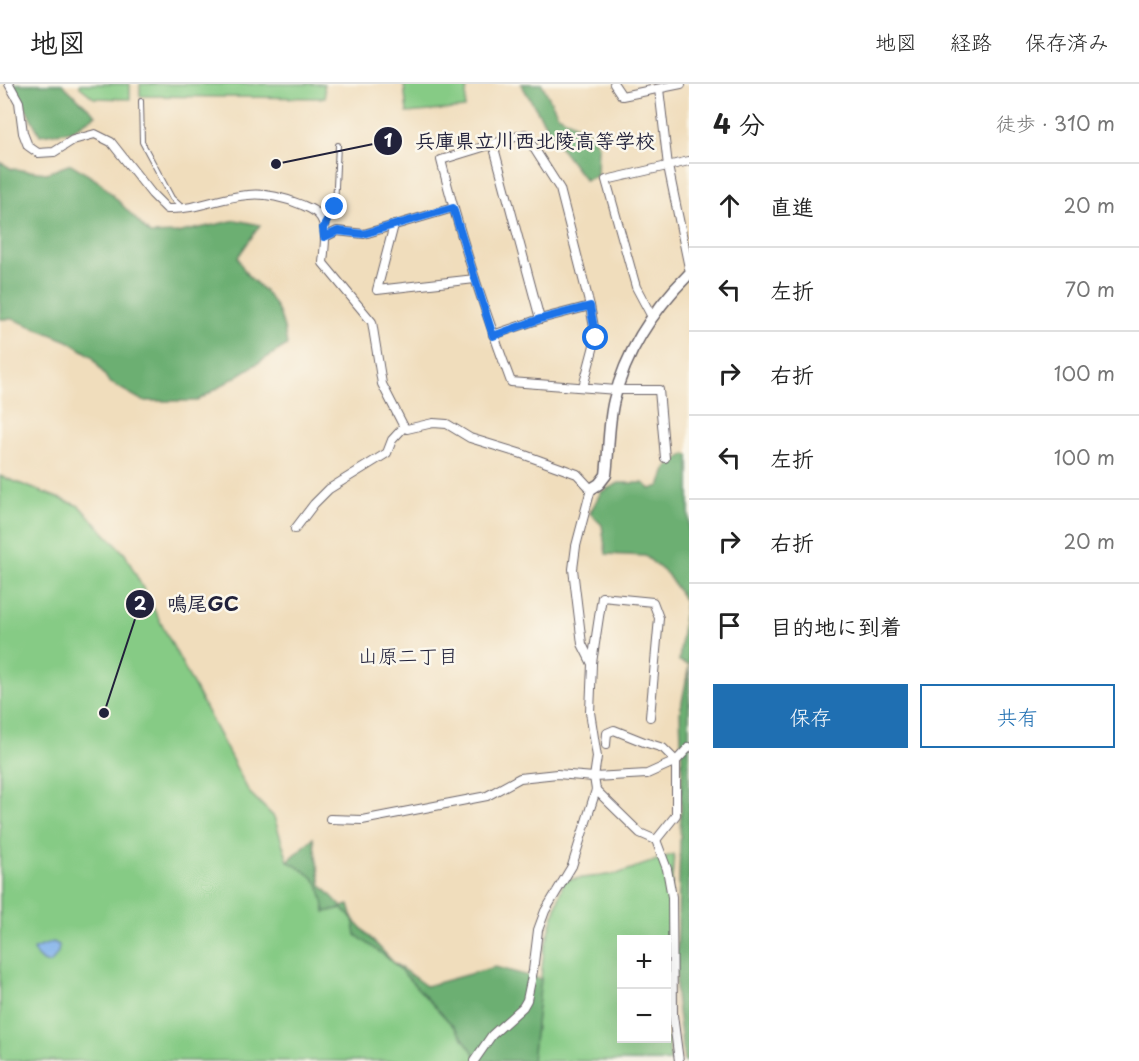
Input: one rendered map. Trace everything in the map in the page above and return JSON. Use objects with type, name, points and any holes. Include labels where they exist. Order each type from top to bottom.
[{"type":"street","points":[[9,84],[19,102],[23,133],[28,146],[38,153],[54,152],[73,140],[95,134],[111,142],[152,194],[167,209],[185,210],[249,195],[292,201],[314,210],[321,217],[324,233],[323,263],[372,322],[382,384],[404,427],[407,429],[433,423],[447,424],[470,438],[577,474],[591,489]]},
{"type":"street","points":[[614,84],[622,96],[681,84]]},
{"type":"street","points":[[659,88],[668,165],[689,268]]},
{"type":"street","points":[[583,387],[596,338],[560,189],[525,134],[441,160],[475,279],[493,336],[511,382],[617,390],[659,390],[665,458]]},
{"type":"street","points":[[493,144],[540,319]]},
{"type":"street","points":[[652,317],[636,287],[606,180],[689,161]]},
{"type":"street","points":[[324,233],[338,231],[363,234],[453,208]]},
{"type":"street","points":[[394,225],[377,290],[475,279]]},
{"type":"street","points":[[592,664],[582,644],[573,569],[576,546],[591,489],[599,484],[606,475],[613,402],[628,356],[652,317],[689,274]]},
{"type":"street","points":[[493,336],[540,319],[590,306]]},
{"type":"street","points":[[295,530],[314,504],[329,489],[387,453],[392,440],[404,427]]},
{"type":"street","points":[[474,1061],[492,1035],[523,1007],[527,1000],[538,930],[545,911],[572,866],[596,790],[594,777],[597,757],[590,712],[592,664],[602,597],[653,602],[659,618],[650,717]]},
{"type":"street","points":[[606,745],[607,733],[614,730],[663,747],[676,761],[676,815],[656,840]]},
{"type":"street","points":[[330,819],[371,819],[487,796],[520,778],[557,774],[594,777],[647,774],[676,761],[689,747]]},
{"type":"street","points":[[596,790],[640,832],[656,840],[667,869],[672,897],[673,1015],[679,1061]]},
{"type":"lane","points":[[141,101],[142,142],[172,198],[185,210]]},
{"type":"lane","points":[[324,233],[335,207],[338,145]]},
{"type":"green space","points":[[13,84],[62,84],[96,115],[71,131],[40,135]]},
{"type":"green space","points":[[80,84],[130,84],[130,99],[94,98],[80,87]]},
{"type":"green space","points":[[140,84],[324,84],[325,98],[140,96]]},
{"type":"green space","points":[[404,84],[467,84],[465,108],[407,113]]},
{"type":"green space","points":[[521,84],[542,84],[558,115],[588,131],[598,145],[597,176],[585,180],[556,142]]},
{"type":"green space","points":[[0,162],[12,169],[47,173],[71,164],[101,183],[150,234],[177,233],[236,220],[260,225],[238,257],[248,275],[263,289],[276,307],[287,345],[197,401],[143,401],[109,382],[92,356],[68,341],[13,319],[0,319]]},
{"type":"green space","points":[[685,454],[689,455],[689,665],[679,661],[685,601],[667,574],[645,556],[606,554],[602,525],[590,513],[601,492],[619,483],[643,483],[651,489],[660,486],[667,467]]},
{"type":"green space","points":[[0,476],[79,506],[125,554],[249,792],[274,817],[288,861],[311,875],[456,1029],[480,1061],[0,1061]]},
{"type":"green space","points":[[689,666],[689,1061],[684,1061],[676,994],[682,766],[680,712]]},
{"type":"green space","points":[[313,838],[321,885],[342,907],[349,905],[353,919],[342,908],[325,912],[316,880],[288,861]]},
{"type":"green space","points":[[674,854],[668,935],[617,935],[617,1043],[668,1043],[671,1061],[532,1061],[544,950],[564,880],[617,874]]},
{"type":"green space","points":[[353,919],[393,962],[356,935]]},
{"type":"green space","points":[[393,962],[426,986],[495,967],[541,979],[532,1061],[480,1061],[456,1029]]},
{"type":"water","points":[[53,942],[59,945],[58,952],[51,963],[48,963],[38,957],[34,949]]},
{"type":"place","name":"兵庫県立川西北陵高等学校","points":[[276,164]]},
{"type":"place","name":"鳴尾GC","points":[[104,713]]},
{"type":"district","name":"山原二丁目","points":[[408,655]]},
{"type":"route","points":[[335,207],[323,228],[324,237],[338,231],[363,234],[453,208],[493,336],[540,319],[590,306],[596,338]]}]
